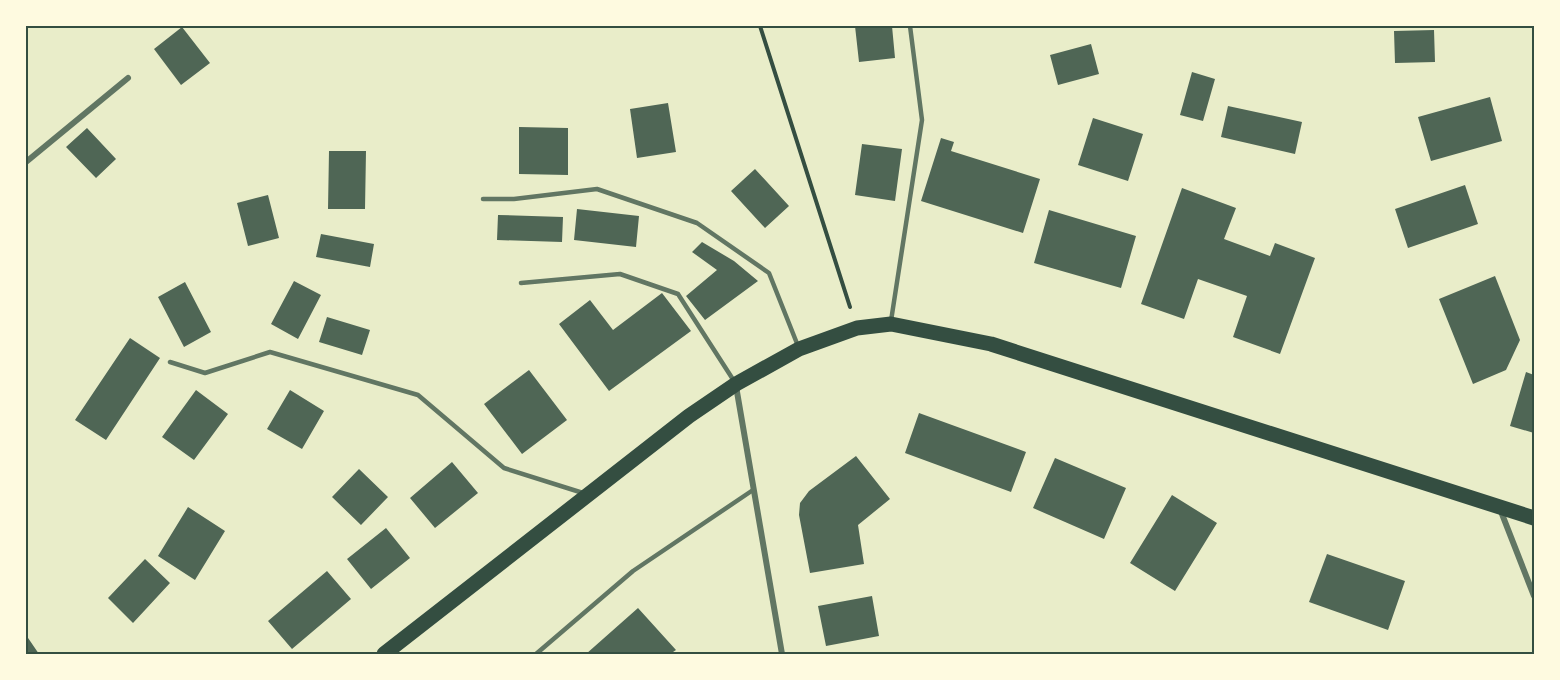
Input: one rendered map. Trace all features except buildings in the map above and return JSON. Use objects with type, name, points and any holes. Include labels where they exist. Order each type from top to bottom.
[{"type":"main road","points":[[384,654],[688,416],[736,384],[800,349],[857,328],[891,324],[991,344],[1534,518]]},
{"type":"street","points":[[26,162],[128,78]]},
{"type":"street","points":[[736,384],[782,654]]},
{"type":"street","points":[[1498,506],[1534,596]]},
{"type":"lane","points":[[891,324],[922,120],[910,26]]},
{"type":"lane","points":[[483,199],[514,199],[597,189],[697,223],[769,273],[800,349]]},
{"type":"lane","points":[[521,283],[620,274],[678,294],[736,384]]},
{"type":"lane","points":[[170,363],[205,374],[270,352],[418,395],[504,468],[589,495]]},
{"type":"lane","points":[[536,654],[633,571],[753,490]]},
{"type":"path","points":[[760,26],[857,328]]}]
